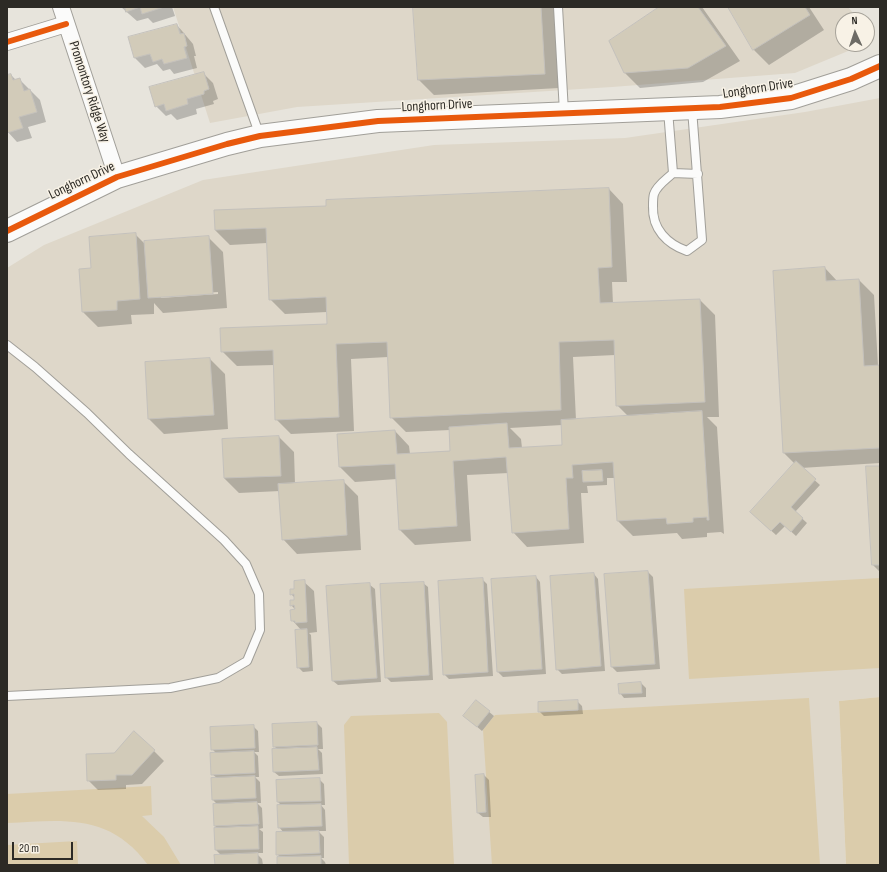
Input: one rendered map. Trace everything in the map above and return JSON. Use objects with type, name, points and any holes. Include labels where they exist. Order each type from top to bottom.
[{"type":"street","name":"Promontory Ridge Way","points":[[61,7],[117,177]]},
{"type":"street","points":[[7,42],[66,24]]},
{"type":"street","name":"Longhorn Drive","points":[[7,231],[117,177],[227,144],[260,136],[378,121],[692,109],[791,98],[851,79],[880,66]]},
{"type":"lane","points":[[214,7],[260,136]]},
{"type":"lane","points":[[558,7],[564,113]]},
{"type":"lane","points":[[692,109],[698,174],[702,240],[686,251],[673,246],[664,238],[656,227],[653,212],[654,194],[662,183],[673,173],[698,174]]},
{"type":"lane","points":[[668,110],[673,173]]},
{"type":"lane","points":[[7,345],[35,367],[87,413],[128,454],[224,540],[246,564],[259,594],[260,630],[246,661],[218,678],[170,688],[7,696]]},
{"type":"shaded area","points":[[173,7],[848,7],[852,12],[835,12],[835,52],[846,52],[795,73],[612,87],[297,107],[210,123]]},
{"type":"shaded area","points":[[880,98],[880,697],[839,701],[846,865],[7,865],[7,268],[44,245],[203,180],[434,145],[625,138],[805,112]]},
{"type":"shaded area","points":[[880,578],[880,668],[689,679],[684,589]]},
{"type":"shaded area","points":[[880,697],[880,865],[846,865],[839,701]]},
{"type":"shaded area","points":[[809,698],[820,865],[492,865],[483,730],[495,715]]},
{"type":"shaded area","points":[[439,713],[447,722],[454,865],[349,865],[344,725],[351,716]]},
{"type":"shaded area","points":[[151,786],[152,815],[142,816],[164,837],[181,865],[148,865],[133,848],[118,836],[102,828],[85,823],[48,821],[7,823],[7,794]]},
{"type":"shaded area","points":[[77,841],[78,865],[7,865],[7,845]]},
{"type":"building","points":[[125,7],[140,7],[126,12]]},
{"type":"building","points":[[140,7],[164,7],[142,14]]},
{"type":"building","points":[[413,7],[541,7],[545,74],[418,80]]},
{"type":"building","points":[[659,7],[698,7],[726,46],[688,68],[624,73],[609,41]]},
{"type":"building","points":[[728,7],[805,7],[810,15],[753,50]]},
{"type":"building","points":[[177,24],[180,34],[184,33],[187,46],[184,47],[187,58],[164,64],[162,59],[153,62],[150,54],[134,58],[128,37]]},
{"type":"building","points":[[204,72],[209,89],[204,91],[204,94],[187,99],[188,104],[166,111],[164,104],[155,107],[149,87]]},
{"type":"building","points":[[11,74],[13,80],[20,78],[24,91],[30,89],[37,112],[19,117],[23,128],[7,133],[7,75]]},
{"type":"building","points":[[609,188],[612,267],[598,268],[600,303],[700,299],[705,402],[616,406],[614,340],[559,342],[561,410],[390,418],[387,342],[336,344],[339,417],[275,420],[273,350],[221,352],[220,328],[327,324],[326,297],[269,300],[266,228],[215,230],[214,210],[326,206],[326,200]]},
{"type":"building","points":[[136,233],[140,299],[117,301],[117,310],[82,312],[79,269],[91,268],[89,237]]},
{"type":"building","points":[[209,236],[213,294],[148,298],[144,241]]},
{"type":"building","points":[[825,267],[826,281],[859,279],[864,366],[880,365],[880,448],[783,453],[773,271]]},
{"type":"building","points":[[210,358],[214,415],[148,419],[145,362]]},
{"type":"building","points":[[702,411],[709,520],[707,520],[707,517],[693,518],[693,522],[667,524],[666,518],[617,521],[613,462],[572,465],[573,478],[566,478],[569,529],[512,533],[506,457],[453,461],[457,526],[399,530],[395,464],[339,467],[337,434],[395,430],[397,454],[450,451],[449,427],[507,423],[509,448],[562,445],[561,420]]},
{"type":"building","points":[[279,436],[281,476],[224,478],[222,439]]},
{"type":"building","points":[[796,461],[816,479],[791,507],[803,518],[791,532],[780,522],[771,531],[750,512]]},
{"type":"building","points":[[866,466],[880,466],[880,565],[872,565]]},
{"type":"building","points":[[602,470],[603,481],[583,482],[582,471]]},
{"type":"building","points":[[344,480],[347,535],[282,540],[278,484]]},
{"type":"building","points":[[648,571],[655,664],[611,667],[604,574]]},
{"type":"building","points":[[594,573],[601,666],[556,670],[550,576]]},
{"type":"building","points":[[536,576],[542,669],[497,672],[491,579]]},
{"type":"building","points":[[483,578],[488,672],[443,675],[438,581]]},
{"type":"building","points":[[305,580],[307,622],[295,623],[295,621],[291,621],[290,610],[295,609],[294,605],[290,606],[290,600],[294,600],[294,594],[290,595],[290,589],[294,589],[294,581]]},
{"type":"building","points":[[424,582],[429,675],[385,678],[380,584]]},
{"type":"building","points":[[370,583],[377,678],[332,681],[326,586]]},
{"type":"building","points":[[307,629],[309,667],[297,668],[295,630]]},
{"type":"building","points":[[641,682],[642,693],[619,694],[618,684]]},
{"type":"building","points":[[476,700],[490,711],[477,727],[463,716]]},
{"type":"building","points":[[578,700],[578,710],[538,712],[538,702]]},
{"type":"building","points":[[317,722],[318,745],[273,747],[272,724]]},
{"type":"building","points":[[254,725],[255,748],[211,750],[210,727]]},
{"type":"building","points":[[134,731],[155,750],[132,775],[116,775],[116,780],[87,781],[86,754],[114,753]]},
{"type":"building","points":[[317,747],[319,770],[273,772],[272,749]]},
{"type":"building","points":[[254,751],[255,773],[211,775],[210,753]]},
{"type":"building","points":[[484,774],[486,812],[477,813],[475,775]]},
{"type":"building","points":[[255,776],[256,798],[212,800],[211,778]]},
{"type":"building","points":[[320,778],[321,801],[277,802],[276,780]]},
{"type":"building","points":[[257,802],[259,824],[214,826],[213,804]]},
{"type":"building","points":[[321,804],[322,826],[278,828],[277,805]]},
{"type":"building","points":[[258,826],[259,849],[215,850],[214,828]]},
{"type":"building","points":[[319,831],[320,853],[276,855],[276,832]]},
{"type":"building","points":[[258,853],[258,865],[215,865],[214,855]]},
{"type":"building","points":[[321,856],[321,865],[277,865],[277,857]]},
{"type":"cycle path","points":[[7,42],[66,24]]},
{"type":"cycle path","points":[[7,231],[117,177],[227,144],[260,136],[378,121],[720,107],[791,98],[851,79],[880,66]]}]
